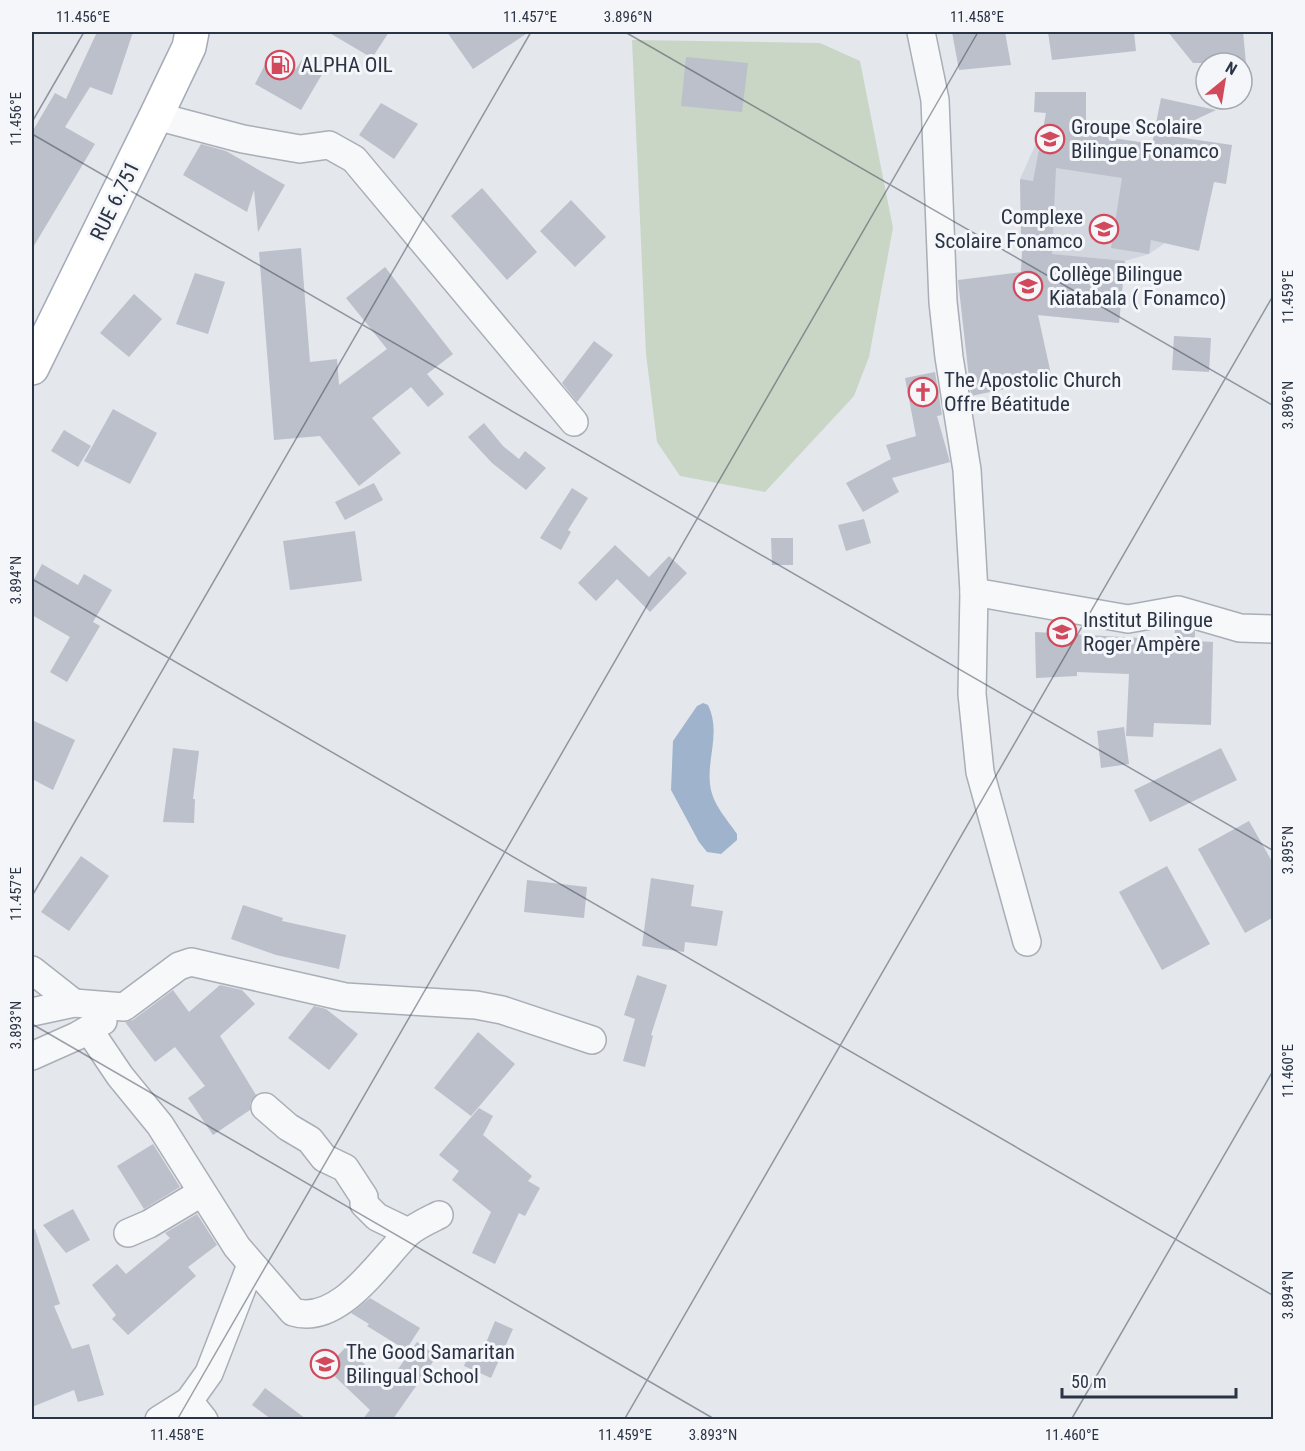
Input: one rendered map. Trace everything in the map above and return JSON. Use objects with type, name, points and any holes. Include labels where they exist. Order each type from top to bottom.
[{"type":"main road","name":"RUE 6.751","points":[[32,368],[189,47],[192,32]]},
{"type":"street","points":[[921,32],[934,100],[943,302],[949,357],[967,470],[974,592],[972,694],[980,772],[1027,942]]},
{"type":"street","points":[[156,116],[243,139],[300,150],[329,145],[354,159],[574,422]]},
{"type":"street","points":[[974,592],[1128,619],[1178,610],[1240,628],[1274,629]]},
{"type":"street","points":[[32,1056],[89,1030],[179,966],[191,962],[345,997],[476,1005],[513,1013],[592,1040]]},
{"type":"street","points":[[32,970],[74,1003]]},
{"type":"street","points":[[32,1012],[74,1003],[124,1007]]},
{"type":"street","points":[[89,1030],[120,1076],[160,1125],[201,1193],[251,1265],[293,1312],[307,1316],[321,1312],[342,1300],[377,1270],[408,1232],[439,1215]]},
{"type":"street","points":[[265,1107],[288,1127],[310,1140],[324,1158],[345,1168],[368,1209],[377,1217],[408,1232]]},
{"type":"street","points":[[128,1233],[149,1224],[201,1193]]},
{"type":"street","points":[[159,1419],[196,1410],[251,1265]]},
{"type":"shaded area","name":"Complexe Scolaire Fonamco","points":[[1043,128],[1180,148],[1197,221],[1149,254],[1125,261],[1119,323],[1018,313],[1022,251],[1020,179]]},
{"type":"green space","points":[[632,40],[820,43],[860,61],[893,228],[869,357],[854,396],[765,492],[680,476],[657,442],[646,354]]},
{"type":"water","points":[[703,703],[708,705],[712,715],[714,735],[710,774],[711,791],[720,811],[737,834],[737,840],[721,854],[707,852],[699,842],[671,790],[673,741],[697,706]]},
{"type":"building","points":[[97,32],[133,32],[112,95],[90,87],[65,127],[95,144],[32,249],[32,132],[55,93],[66,99]]},
{"type":"building","points":[[328,32],[389,32],[372,58]]},
{"type":"building","points":[[447,32],[529,32],[473,69]]},
{"type":"building","points":[[952,32],[1005,32],[1011,65],[959,70]]},
{"type":"building","points":[[1048,32],[1134,32],[1136,51],[1052,60]]},
{"type":"building","points":[[1168,32],[1243,32],[1245,51],[1194,51],[1193,63]]},
{"type":"building","points":[[270,55],[296,69],[303,58],[324,71],[301,110],[255,84]]},
{"type":"building","points":[[686,57],[748,63],[742,112],[681,106]]},
{"type":"building","points":[[1035,92],[1086,92],[1086,134],[1152,144],[1161,98],[1194,105],[1194,111],[1214,111],[1163,135],[1232,145],[1226,184],[1214,182],[1199,251],[1151,240],[1149,254],[1111,248],[1122,178],[1056,168],[1052,254],[1125,261],[1119,323],[1038,315],[1052,379],[971,396],[958,280],[1021,272],[1023,236],[1021,236],[1020,179],[1033,181],[1046,113],[1034,112]]},
{"type":"building","points":[[381,103],[418,124],[394,159],[359,135]]},
{"type":"building","points":[[201,144],[226,151],[285,185],[258,232],[254,190],[247,212],[183,175]]},
{"type":"building","points":[[482,188],[537,252],[507,280],[451,216]]},
{"type":"building","points":[[571,200],[606,237],[575,267],[540,231]]},
{"type":"building","points":[[301,248],[310,362],[337,359],[339,385],[387,349],[346,298],[385,267],[453,354],[427,374],[444,394],[428,407],[411,387],[372,418],[401,453],[359,486],[320,436],[274,440],[259,252]]},
{"type":"building","points":[[195,273],[225,282],[208,334],[176,324]]},
{"type":"building","points":[[134,294],[162,319],[129,357],[100,333]]},
{"type":"building","points":[[1174,336],[1211,338],[1209,372],[1172,370]]},
{"type":"building","points":[[594,341],[613,355],[577,402],[562,383]]},
{"type":"building","points":[[935,372],[942,415],[937,416],[950,462],[892,478],[899,492],[863,512],[846,483],[891,459],[886,445],[916,436],[905,378]]},
{"type":"building","points":[[113,409],[157,433],[130,484],[84,461]]},
{"type":"building","points":[[484,423],[503,446],[519,459],[525,451],[546,468],[526,490],[492,463],[468,437]]},
{"type":"building","points":[[64,430],[91,446],[78,467],[51,451]]},
{"type":"building","points":[[374,483],[383,500],[345,520],[335,502]]},
{"type":"building","points":[[572,488],[588,498],[568,530],[571,532],[561,550],[540,538]]},
{"type":"building","points":[[864,519],[871,543],[846,551],[838,525]]},
{"type":"building","points":[[355,531],[362,581],[290,590],[283,541]]},
{"type":"building","points":[[771,538],[793,538],[793,565],[772,565]]},
{"type":"building","points":[[615,545],[649,577],[669,556],[687,573],[650,612],[617,579],[596,601],[578,583]]},
{"type":"building","points":[[42,564],[78,585],[84,574],[112,590],[93,622],[100,626],[67,682],[50,672],[70,637],[32,615],[32,583]]},
{"type":"building","points":[[1177,626],[1195,631],[1195,641],[1213,642],[1211,725],[1154,723],[1153,737],[1126,736],[1129,674],[1077,672],[1077,676],[1036,678],[1035,632],[1174,640]]},
{"type":"building","points":[[32,720],[75,740],[53,790],[32,779]]},
{"type":"building","points":[[1124,727],[1129,764],[1101,768],[1097,731]]},
{"type":"building","points":[[173,748],[199,751],[193,799],[195,799],[194,823],[163,822]]},
{"type":"building","points":[[1221,748],[1237,780],[1150,822],[1134,790]]},
{"type":"building","points":[[1249,821],[1274,865],[1274,917],[1245,933],[1198,849]]},
{"type":"building","points":[[81,856],[109,876],[69,931],[41,912]]},
{"type":"building","points":[[1167,866],[1210,944],[1162,970],[1119,892]]},
{"type":"building","points":[[651,878],[694,885],[691,906],[723,911],[717,946],[685,942],[684,952],[642,946]]},
{"type":"building","points":[[527,880],[587,887],[584,918],[524,912]]},
{"type":"building","points":[[243,905],[283,918],[282,921],[346,935],[339,969],[276,955],[231,939]]},
{"type":"building","points":[[637,975],[667,985],[651,1035],[653,1036],[645,1067],[623,1061],[635,1019],[624,1015]]},
{"type":"building","points":[[220,985],[242,990],[255,1004],[220,1036],[256,1095],[250,1103],[250,1110],[213,1135],[188,1098],[205,1086],[175,1047],[155,1062],[125,1022],[133,1020],[173,990],[189,1012]]},
{"type":"building","points":[[314,1006],[326,1009],[358,1034],[329,1070],[288,1038]]},
{"type":"building","points":[[478,1032],[515,1064],[471,1116],[434,1088]]},
{"type":"building","points":[[479,1108],[493,1116],[483,1135],[532,1176],[528,1181],[540,1188],[525,1216],[519,1213],[495,1264],[472,1253],[491,1212],[452,1180],[459,1171],[439,1155]]},
{"type":"building","points":[[153,1144],[180,1187],[144,1209],[117,1166]]},
{"type":"building","points":[[73,1209],[90,1240],[66,1253],[43,1225]]},
{"type":"building","points":[[197,1214],[217,1245],[188,1267],[196,1276],[128,1335],[112,1319],[116,1315],[92,1285],[117,1264],[126,1274],[170,1238],[165,1233]]},
{"type":"building","points":[[35,1229],[60,1304],[54,1306],[72,1349],[89,1344],[104,1395],[78,1402],[74,1390],[32,1407],[32,1230]]},
{"type":"building","points":[[370,1298],[420,1328],[406,1350],[367,1326],[369,1324],[351,1313]]},
{"type":"building","points":[[495,1321],[513,1329],[491,1378],[464,1366],[472,1345],[483,1350]]},
{"type":"building","points":[[417,1342],[437,1356],[393,1419],[363,1419],[370,1410],[326,1368],[346,1347],[387,1385]]},
{"type":"building","points":[[265,1388],[306,1419],[271,1419],[252,1405]]},
{"type":"place","name":"ALPHA OIL","points":[[280,65]]},
{"type":"place","name":"Groupe Scolaire Bilingue Fonamco","points":[[1050,139]]},
{"type":"place","name":"Complexe Scolaire Fonamco","points":[[1104,229]]},
{"type":"place","name":"Collège Bilingue Kiatabala ( Fonamco)","points":[[1028,286]]},
{"type":"place","name":"The Apostolic Church Offre Béatitude","points":[[923,392]]},
{"type":"place","name":"Institut Bilingue Roger Ampère","points":[[1062,632]]},
{"type":"place","name":"The Good Samaritan Bilingual School","points":[[325,1364]]}]
